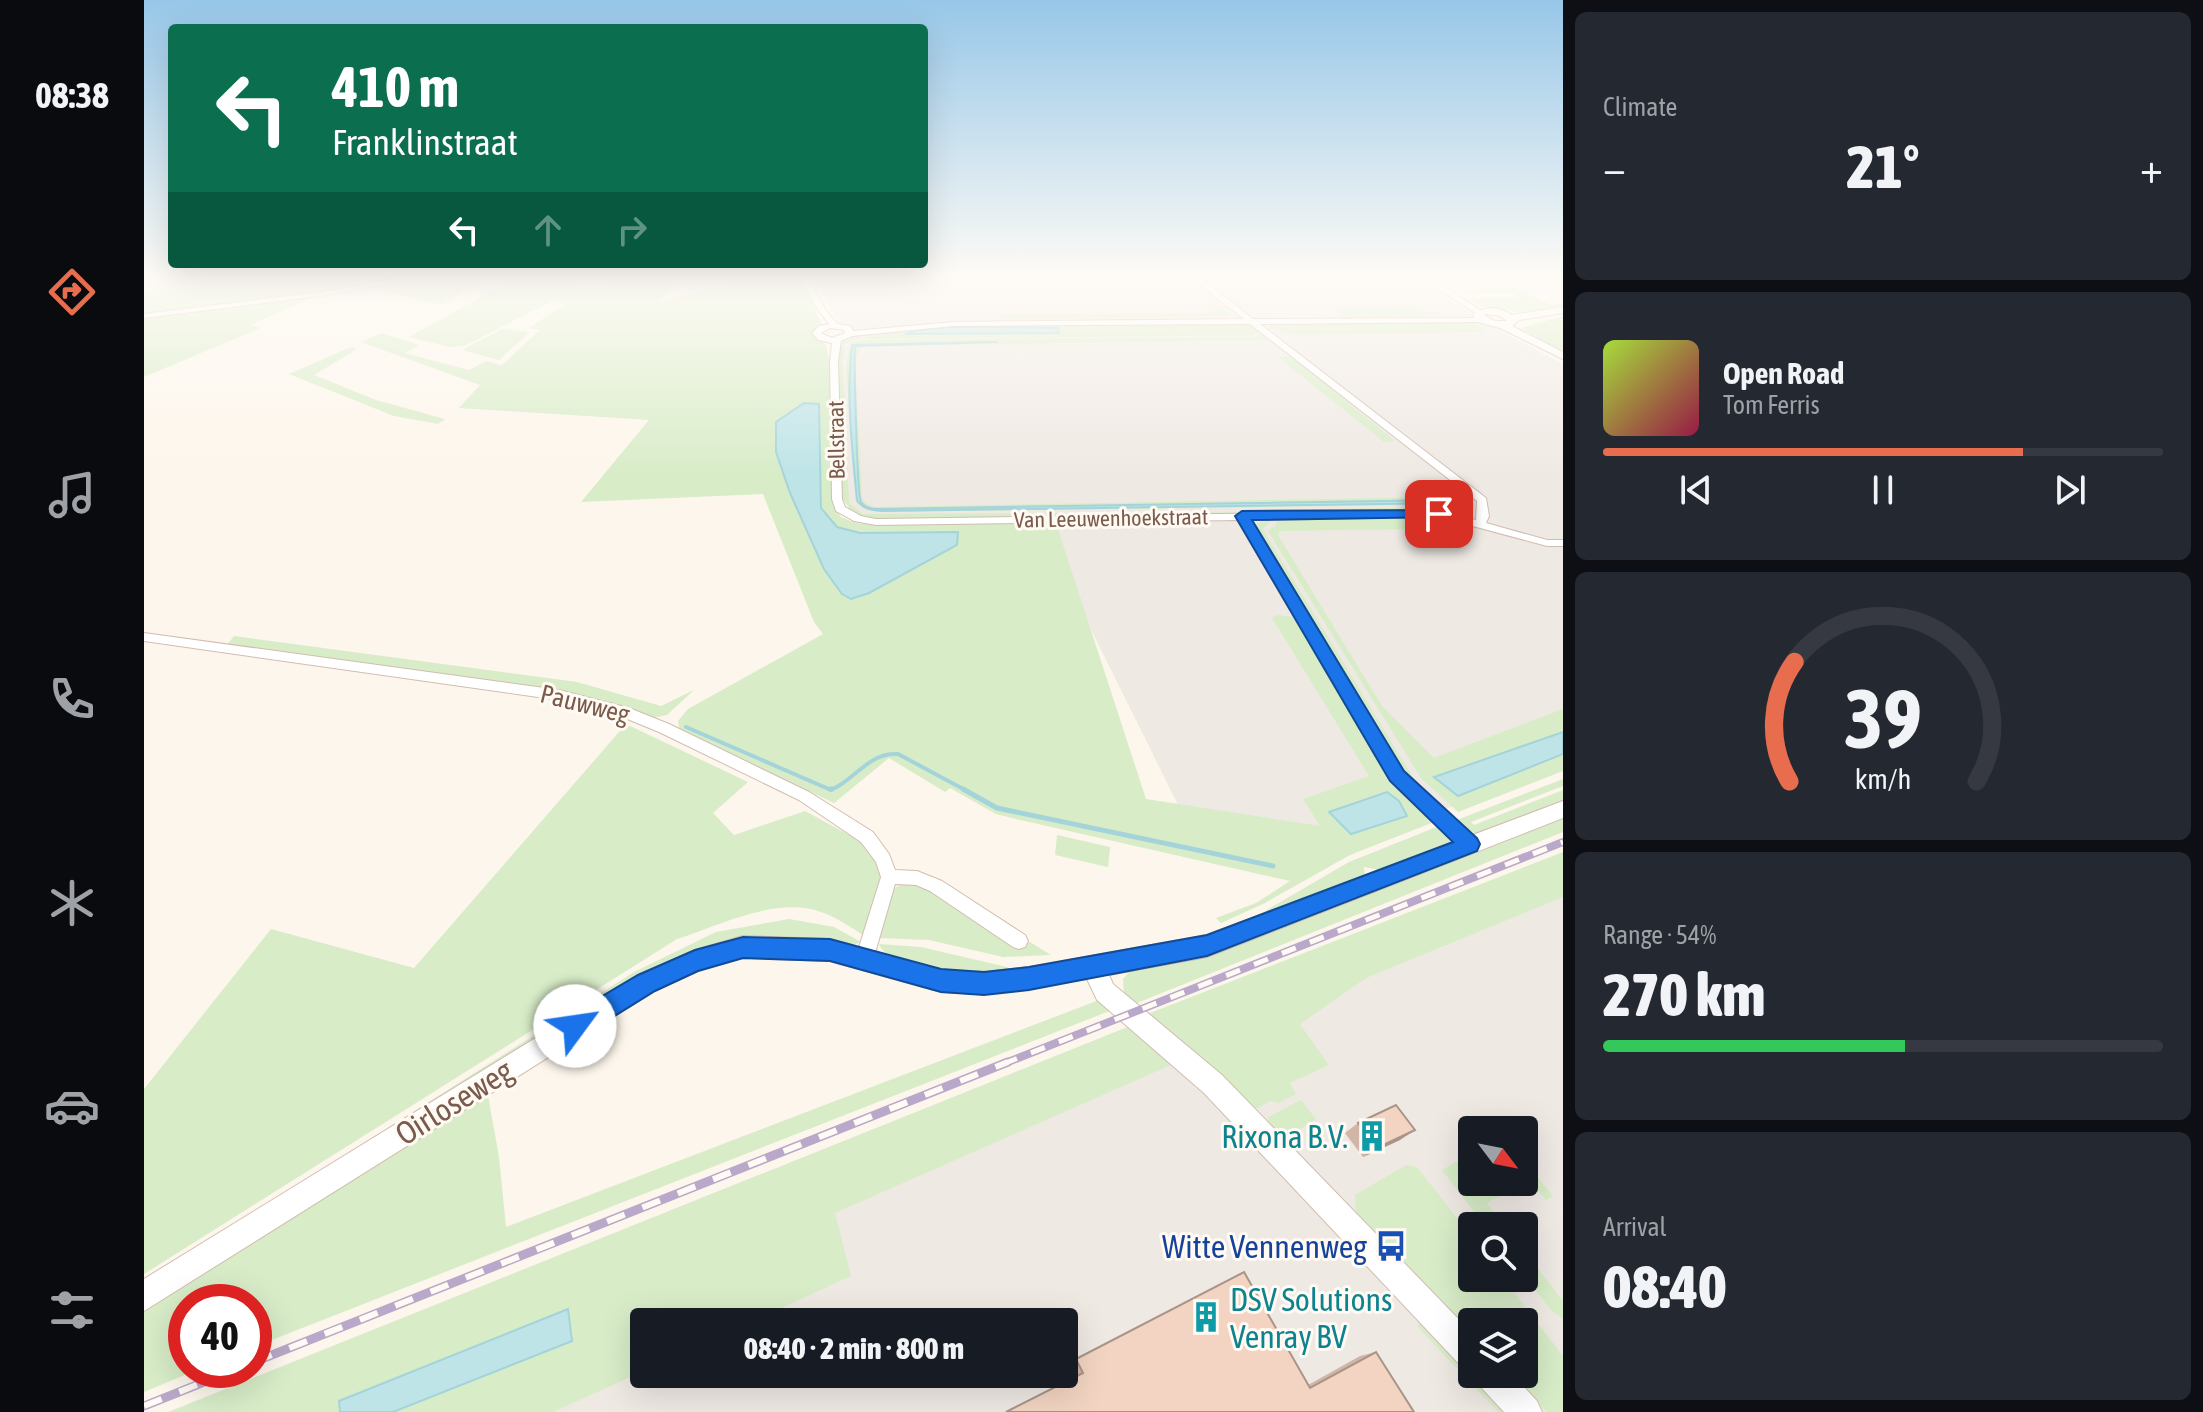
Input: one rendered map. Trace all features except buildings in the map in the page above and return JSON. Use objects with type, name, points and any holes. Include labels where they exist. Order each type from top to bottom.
[{"type":"street","name":"Bellstraat","points":[[833,344],[837,499],[840,509],[848,515]]},
{"type":"street","points":[[1279,344],[1482,500],[1480,523]]},
{"type":"street","points":[[1543,344],[1563,356]]},
{"type":"street","name":"Van Leeuwenhoekstraat","points":[[848,515],[876,522],[1439,514],[1547,543],[1563,543]]},
{"type":"street","points":[[1242,516],[1397,776],[1469,844]]},
{"type":"street","name":"Pauwweg","points":[[144,637],[559,695],[624,712],[664,728],[816,804],[867,837],[883,859],[889,877]]},
{"type":"street","name":"Oirloseweg","points":[[144,1296],[646,983],[695,961],[743,947],[830,950],[941,981],[984,983],[1093,967],[1207,946],[1563,809]]},
{"type":"street","points":[[864,960],[889,877],[917,878],[936,886],[1019,941]]},
{"type":"street","points":[[1093,967],[1105,992],[1213,1084],[1458,1340]]},
{"type":"street","points":[[1503,1388],[1526,1412]]},
{"type":"shaded area","points":[[848,344],[1525,344],[1563,364],[1563,765],[1316,858],[1198,845],[1042,531],[852,527],[842,448],[844,347]]},
{"type":"shaded area","points":[[1563,890],[1563,1412],[306,1412],[1341,985]]},
{"type":"green space","points":[[144,344],[222,344],[144,377]]},
{"type":"green space","points":[[366,344],[415,344],[419,345],[404,353],[469,370],[486,361],[502,365],[525,344],[825,344],[829,360],[833,506],[841,517],[858,524],[1056,523],[1146,799],[1320,826],[1303,799],[1369,776],[1272,618],[1276,615],[1295,617],[1299,622],[1434,822],[1350,855],[1263,904],[1221,923],[1216,918],[1256,903],[1290,881],[996,814],[950,788],[945,792],[889,758],[834,803],[680,731],[678,721],[688,709],[823,634],[814,622],[763,494],[581,502],[649,420],[459,408],[480,385]],"holes":[[[804,403],[819,405],[822,508],[837,527],[859,533],[957,532],[957,545],[869,593],[851,599],[840,590],[818,555],[776,452]]]},
{"type":"green space","points":[[437,344],[468,344],[464,346]]},
{"type":"green space","points":[[474,344],[517,344],[499,360],[462,350]]},
{"type":"green space","points":[[842,344],[845,344],[843,362],[849,503],[863,514],[1265,512],[875,519],[852,512],[842,498],[837,364]]},
{"type":"green space","points":[[850,344],[1005,344],[861,346],[855,363],[862,498],[875,507],[1445,497],[1457,492],[1471,495],[1474,509],[1442,505],[875,512],[856,503],[846,368]]},
{"type":"green space","points":[[1548,344],[1563,344],[1563,353]]},
{"type":"green space","points":[[351,347],[357,349],[314,375],[376,400],[445,419],[438,424],[394,416],[289,374]]},
{"type":"green space","points":[[1289,356],[1395,441],[1384,442],[1278,357]]},
{"type":"green space","points":[[1440,507],[1465,513],[1273,513],[1271,510]]},
{"type":"green space","points":[[1443,517],[1488,528],[1280,531],[1278,535],[1382,706],[1434,758],[1563,709],[1563,732],[1435,776],[1458,796],[1563,754],[1563,771],[1458,812],[1421,778],[1268,531],[1276,525],[1277,519]]},
{"type":"green space","points":[[1273,519],[1263,529],[1268,538],[1414,779],[1450,815],[1402,773],[1255,532],[1256,524]]},
{"type":"green space","points":[[234,636],[577,682],[661,706],[694,690],[667,715],[653,718],[589,699],[227,645]]},
{"type":"green space","points":[[626,724],[748,782],[713,813],[734,835],[805,811],[864,843],[884,871],[865,936],[821,912],[786,908],[748,914],[677,939],[144,1274],[144,1089],[271,929],[414,968]]},
{"type":"green space","points":[[1563,779],[1563,786],[1471,822],[1474,825],[1563,790],[1563,803],[1480,836],[1454,821]]},
{"type":"green space","points":[[1563,818],[1563,832],[1132,1005],[1124,997],[1123,979],[1130,971]]},
{"type":"green space","points":[[1444,824],[1452,837],[1450,845],[1385,871],[1364,867],[1365,878],[1241,925],[1349,862]]},
{"type":"green space","points":[[1057,835],[1110,847],[1108,867],[1055,855]]},
{"type":"green space","points":[[1563,852],[1563,897],[1366,978],[1300,1024],[1329,1065],[1290,1083],[1296,1094],[1279,1103],[1270,1101],[1258,1108],[1250,1107],[1145,1015]]},
{"type":"green space","points":[[910,881],[919,883],[1019,948],[1030,942],[1051,955],[1003,957],[929,940],[878,938],[892,889]]},
{"type":"green space","points":[[789,919],[834,927],[861,942],[847,947],[738,941],[144,1282],[634,972],[716,932]]},
{"type":"green space","points":[[879,944],[921,947],[1013,971],[960,972],[920,968],[888,955]]},
{"type":"green space","points":[[1099,1000],[1112,1010],[272,1340],[272,1284],[186,1284],[487,1090],[499,1157],[506,1227]]},
{"type":"green space","points":[[1130,1026],[1171,1065],[835,1213],[851,1276],[781,1308],[630,1308],[630,1377],[553,1412],[393,1412],[572,1341],[567,1309],[340,1401],[340,1412],[168,1412],[228,1388],[272,1388],[272,1370]]},
{"type":"green space","points":[[1301,1100],[1316,1119],[1292,1134],[1268,1127],[1268,1117]]},
{"type":"green space","points":[[1458,1161],[1458,1191],[1442,1170]]},
{"type":"green space","points":[[1406,1165],[1417,1167],[1458,1219],[1458,1292],[1514,1292],[1526,1308],[1458,1308],[1458,1321],[1356,1215],[1355,1195]]},
{"type":"green space","points":[[1538,1178],[1553,1196],[1546,1200],[1538,1192]]},
{"type":"green space","points":[[1462,1196],[1500,1196],[1487,1203],[1494,1212],[1474,1212]]},
{"type":"green space","points":[[1538,1269],[1563,1301],[1563,1319],[1537,1292]]},
{"type":"green space","points":[[168,1296],[168,1382],[144,1392],[144,1311]]},
{"type":"green space","points":[[1422,1322],[1458,1359],[1458,1370],[1417,1326]]},
{"type":"green space","points":[[1538,1324],[1563,1356],[1563,1412],[1547,1412],[1524,1388],[1538,1388]]},
{"type":"green space","points":[[1475,1388],[1486,1388],[1509,1412],[1498,1412]]},
{"type":"water","points":[[930,344],[855,346],[858,476],[861,502],[871,508],[1449,500],[1454,499],[1454,495],[1460,496],[1454,503],[883,511],[868,509],[862,506],[857,500],[850,422],[852,345]]},
{"type":"water","points":[[804,403],[819,404],[821,508],[837,527],[860,533],[958,532],[957,545],[869,593],[851,599],[842,594],[824,569],[790,493],[776,452],[776,422]]},
{"type":"water","points":[[1563,732],[1563,754],[1458,796],[1434,777]]},
{"type":"water","points":[[1387,792],[1399,801],[1407,816],[1351,834],[1329,812]]},
{"type":"water","points":[[568,1309],[572,1341],[393,1412],[340,1412],[339,1401]]},
{"type":"waterway","points":[[686,727],[831,790],[879,757],[898,754],[967,791]]},
{"type":"waterway","points":[[963,789],[997,808],[1273,866]]},
{"type":"railway","points":[[1003,1064],[1563,842]]},
{"type":"railway","points":[[272,1355],[1008,1062]]},
{"type":"railway","points":[[144,1406],[189,1388]]},
{"type":"place","name":"Rixona B.V.","points":[[1372,1136]]},
{"type":"place","name":"Witte Vennenweg","points":[[1391,1246]]},
{"type":"place","name":"DSV Solutions Venray BV","points":[[1206,1317]]},
{"type":"route","points":[[575,1026],[646,983],[695,961],[743,947],[830,950],[941,981],[984,983],[1029,978],[1207,946],[1469,844],[1397,776],[1242,516],[1439,514]]}]
